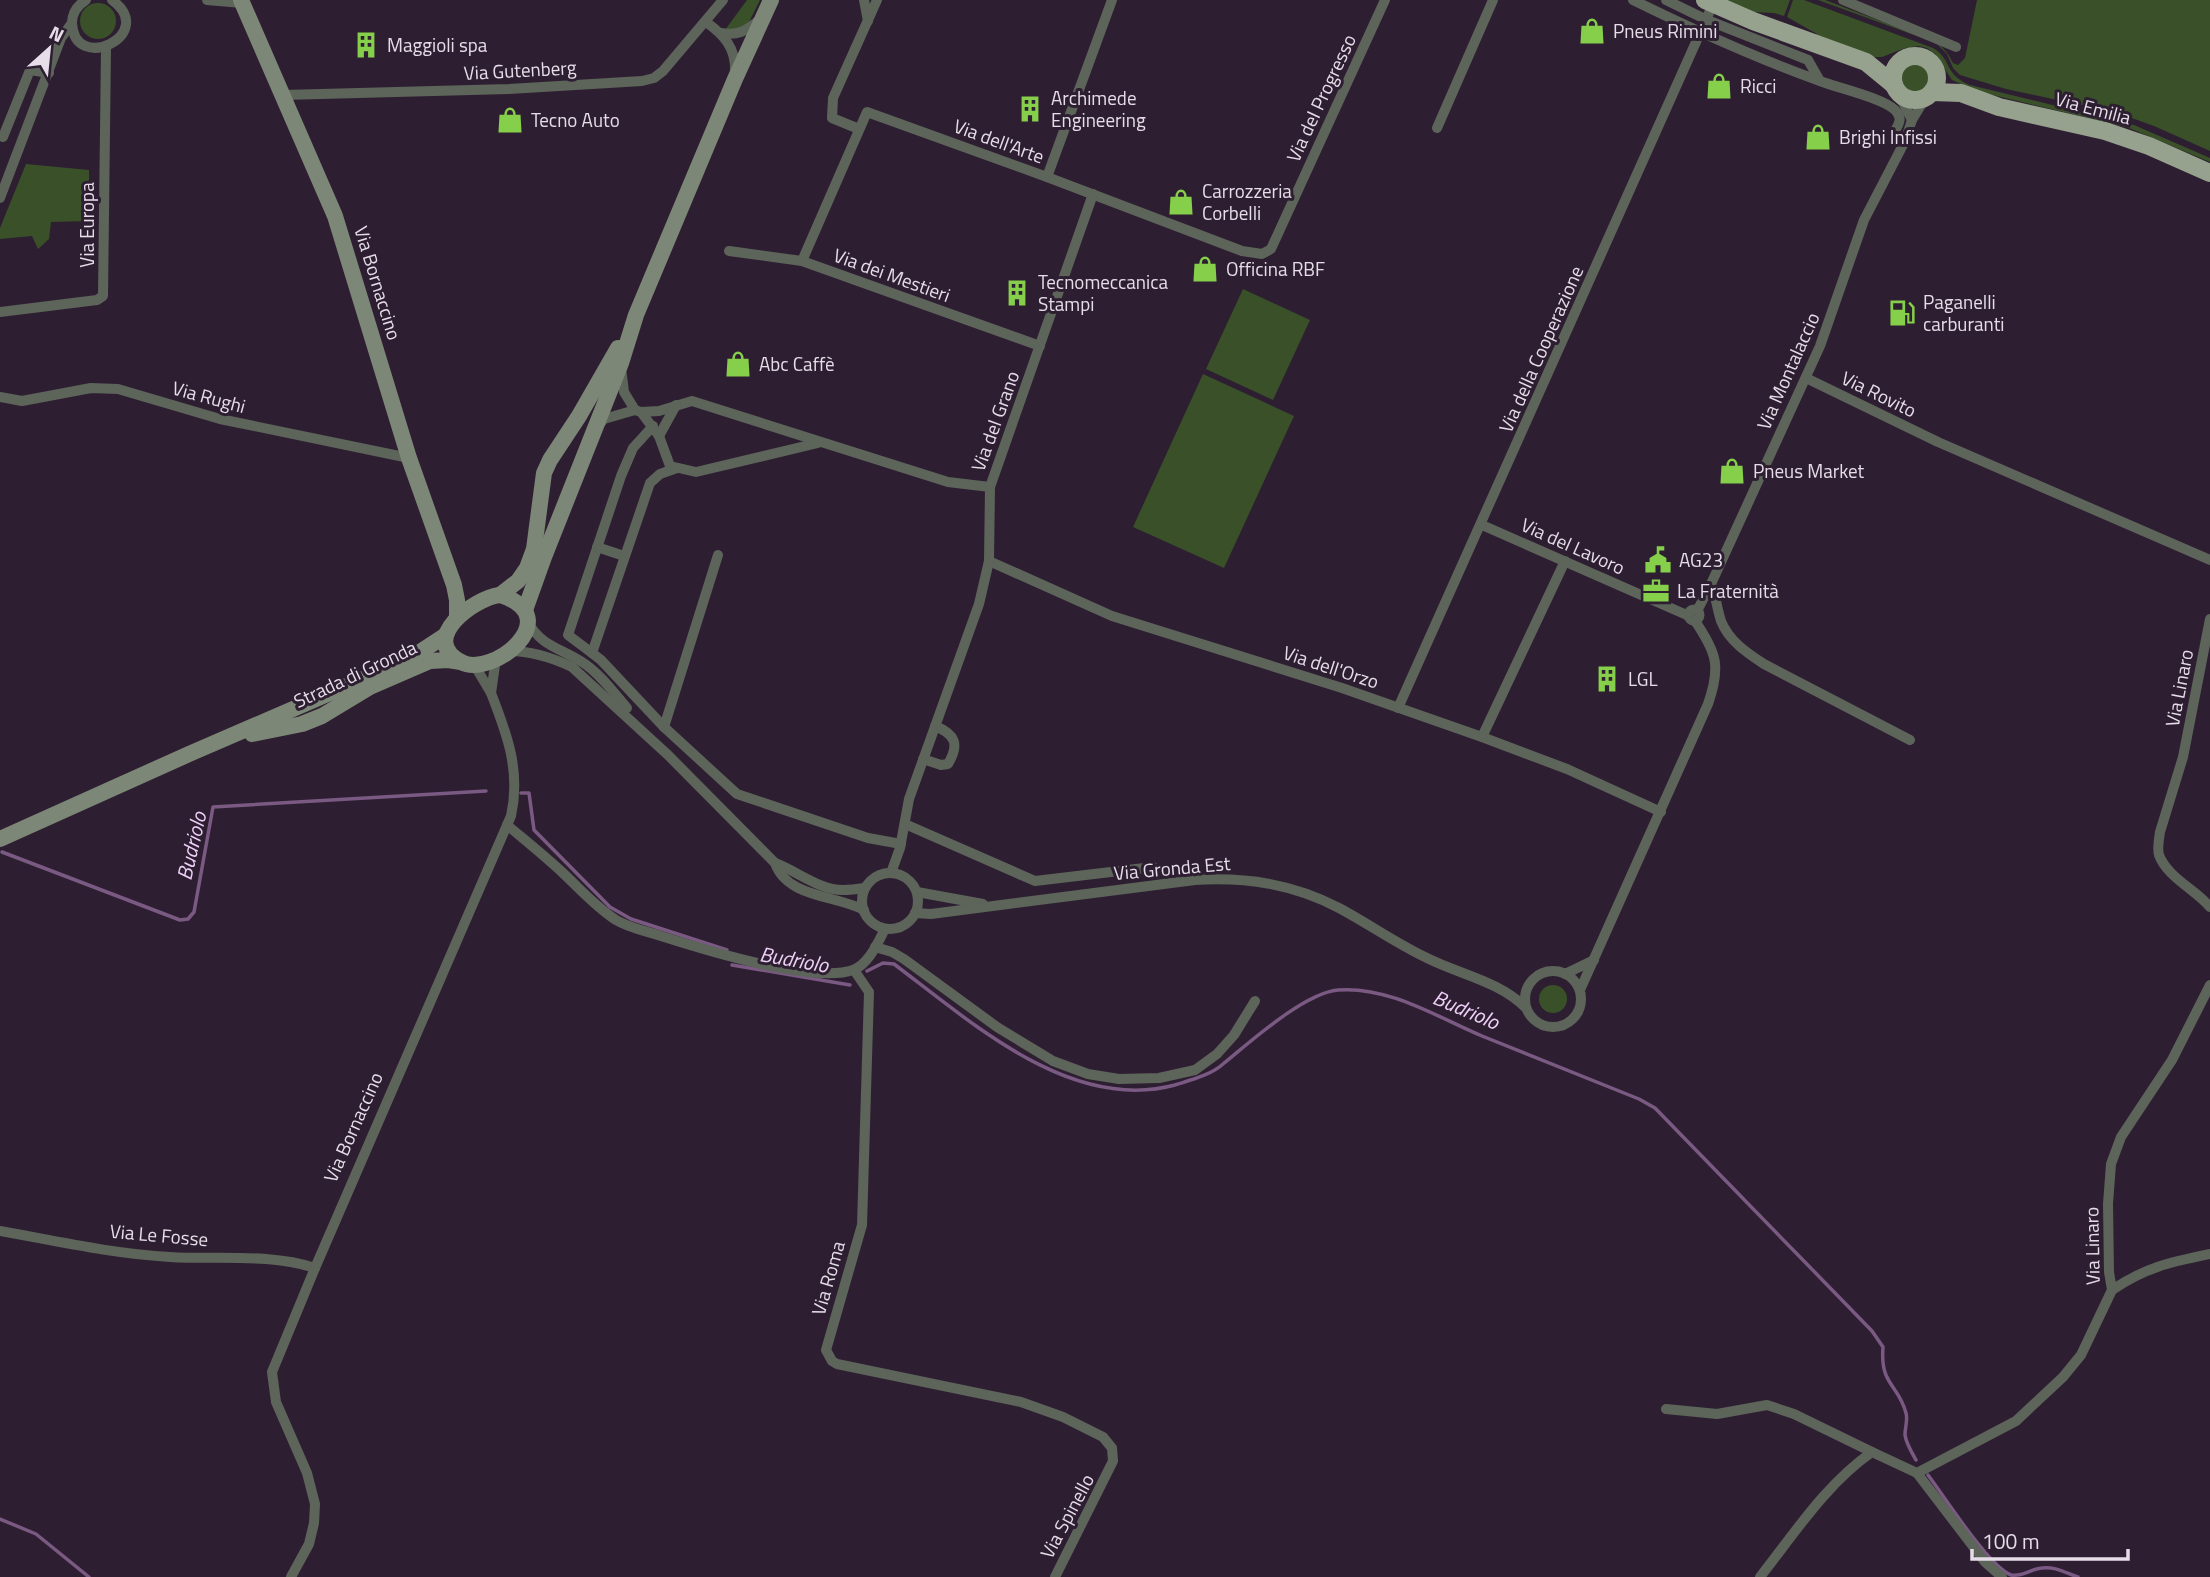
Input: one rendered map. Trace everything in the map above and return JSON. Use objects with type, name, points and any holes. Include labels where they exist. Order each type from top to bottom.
[{"type":"main road","points":[[636,315],[544,472],[534,549],[527,568],[518,581],[500,595],[479,602],[457,617],[446,635],[449,651],[468,664],[483,665],[520,643],[526,616],[621,363],[636,315],[761,17],[771,0]]},
{"type":"main road","name":"Via Bornaccino","points":[[242,1],[335,216],[409,458],[454,585],[457,617]]},
{"type":"main road","name":"Via Emilia","points":[[1708,8],[1753,21],[1866,62],[1910,99],[1961,93]]},
{"type":"main road","name":"Via Emilia","points":[[1866,62],[1919,56],[1932,64],[1961,93],[1999,107],[2105,131],[2149,146],[2210,173]]},
{"type":"main road","points":[[1896,88],[1894,69],[1904,58]]},
{"type":"main road","points":[[1929,95],[1937,78],[1936,70]]},
{"type":"main road","points":[[454,585],[459,593],[479,602]]},
{"type":"main road","points":[[500,595],[519,603],[526,616]]},
{"type":"main road","name":"Strada di Gronda","points":[[0,839],[411,658],[446,635]]},
{"type":"main road","name":"Strada di Gronda","points":[[226,739],[312,720],[334,710],[370,687],[430,661],[448,660],[468,664]]},
{"type":"street","points":[[0,196],[61,38],[72,23],[76,10],[86,0]]},
{"type":"street","points":[[72,23],[81,41],[88,46],[106,48],[114,44],[122,35],[125,26],[122,12],[114,0]]},
{"type":"street","points":[[208,0],[242,1]]},
{"type":"street","name":"Via Gutenberg","points":[[284,95],[497,89],[642,81],[663,71],[723,0]]},
{"type":"street","points":[[864,0],[868,21]]},
{"type":"street","points":[[802,261],[859,129],[832,118],[831,110],[833,98],[877,0]]},
{"type":"street","points":[[1047,177],[1112,0]]},
{"type":"street","name":"Via del Progresso","points":[[1271,248],[1385,0]]},
{"type":"street","points":[[1437,128],[1493,0]]},
{"type":"street","points":[[1633,0],[1656,5],[1702,34],[1889,105],[1896,111],[1900,122],[1896,129]]},
{"type":"street","points":[[1666,0],[1708,8],[1763,43],[1808,60],[1820,81]]},
{"type":"street","points":[[1843,0],[1956,47]]},
{"type":"street","name":"Via della Cooperazione","points":[[1398,708],[1702,34],[1708,8]]},
{"type":"street","points":[[721,33],[742,33],[761,17]]},
{"type":"street","points":[[706,22],[721,33],[733,50],[736,61],[735,79]]},
{"type":"street","points":[[1758,56],[1763,43]]},
{"type":"street","name":"Via Europa","points":[[0,312],[97,300],[103,296],[106,48]]},
{"type":"street","points":[[3,137],[30,70],[49,73]]},
{"type":"street","points":[[1896,88],[1912,120]]},
{"type":"street","name":"Via Montalaccio","points":[[1710,584],[1806,378],[1833,313],[1864,220],[1905,141],[1912,120],[1929,95]]},
{"type":"street","name":"Via dell'Arte","points":[[859,129],[867,112],[1242,251],[1262,254],[1271,248]]},
{"type":"street","name":"Via del Grano","points":[[900,846],[909,799],[979,604],[989,561],[990,487],[1093,194]]},
{"type":"street","name":"Via dei Mestieri","points":[[729,251],[802,261],[1040,346]]},
{"type":"street","points":[[621,363],[624,392],[656,431],[670,466],[696,472],[818,443]]},
{"type":"street","name":"Via Rovito","points":[[1806,378],[1938,442],[2210,560]]},
{"type":"street","name":"Via Rughi","points":[[0,397],[22,401],[91,388],[118,389],[220,419],[409,458]]},
{"type":"street","points":[[594,429],[604,419],[638,411],[659,411],[692,401],[948,482],[990,487]]},
{"type":"street","points":[[676,405],[656,431],[633,448],[621,476],[568,635],[601,660],[664,727],[737,794],[868,838],[900,846]]},
{"type":"street","points":[[592,653],[650,483],[660,474],[677,468]]},
{"type":"street","name":"Via del Lavoro","points":[[1482,524],[1694,616]]},
{"type":"street","points":[[597,547],[624,556]]},
{"type":"street","points":[[664,727],[718,555]]},
{"type":"street","name":"Via dell'Orzo","points":[[989,561],[1112,616],[1315,679],[1482,737],[1567,769],[1661,812]]},
{"type":"street","points":[[1482,737],[1565,561]]},
{"type":"street","points":[[1694,616],[1710,584]]},
{"type":"street","points":[[1710,584],[1727,632],[1745,651],[1764,664],[1910,740]]},
{"type":"street","points":[[526,616],[539,638],[584,663],[596,674],[668,755]]},
{"type":"street","name":"Via Gronda Est","points":[[1500,986],[1538,1022],[1555,1027],[1564,1024],[1578,1011],[1580,990],[1661,812],[1717,680],[1714,654],[1694,616]]},
{"type":"street","name":"Via Linaro","points":[[2210,619],[2183,757],[2158,845],[2160,855],[2169,869],[2210,908]]},
{"type":"street","points":[[503,654],[519,651],[553,659],[572,667],[668,755],[775,863],[785,879],[813,894],[853,904],[864,910],[872,922],[886,929],[862,964],[854,970],[803,971],[711,952],[617,920],[597,906],[507,825]]},
{"type":"street","name":"Via Bornaccino","points":[[491,693],[503,654]]},
{"type":"street","name":"Via Bornaccino","points":[[291,1577],[309,1544],[315,1504],[307,1473],[276,1402],[272,1372],[507,825],[515,797],[514,766],[507,734],[491,693],[468,664]]},
{"type":"street","points":[[923,758],[941,765],[948,764],[954,755],[953,738],[947,731],[935,726]]},
{"type":"street","points":[[905,824],[1035,881],[1153,866]]},
{"type":"street","points":[[891,873],[900,846]]},
{"type":"street","points":[[900,846],[904,876],[917,892],[915,913]]},
{"type":"street","points":[[775,863],[816,884],[841,890],[865,888]]},
{"type":"street","points":[[864,910],[865,888],[876,877],[891,873],[904,876]]},
{"type":"street","name":"Via Gronda Est","points":[[886,929],[903,926],[915,913],[930,914],[1227,878],[1287,887],[1315,897],[1425,958],[1500,986],[1528,986],[1533,979],[1548,971],[1565,974],[1594,960]]},
{"type":"street","name":"Via Gronda Est","points":[[917,892],[992,906]]},
{"type":"street","points":[[875,947],[904,959],[997,1027],[1054,1061],[1088,1074],[1119,1079],[1159,1078],[1195,1070],[1226,1045],[1255,1001]]},
{"type":"street","name":"Via Roma","points":[[854,970],[869,992],[862,1225],[825,1350],[837,1364],[1021,1402],[1063,1417]]},
{"type":"street","points":[[1565,974],[1572,978],[1580,990]]},
{"type":"street","name":"Via Linaro","points":[[1917,1474],[2016,1421],[2063,1377],[2081,1355],[2112,1290],[2109,1272],[2108,1203],[2111,1164],[2121,1137],[2172,1060],[2210,985]]},
{"type":"street","points":[[1526,1008],[1528,986]]},
{"type":"street","name":"Via Le Fosse","points":[[0,1231],[132,1253],[296,1262],[315,1268]]},
{"type":"street","points":[[2112,1290],[2146,1270],[2210,1254]]},
{"type":"street","points":[[1666,1409],[1717,1413],[1767,1405],[1825,1428],[1917,1474],[1985,1562],[2002,1577]]},
{"type":"street","name":"Via Spinello","points":[[1055,1577],[1113,1461],[1112,1448],[1103,1437],[1063,1417]]},
{"type":"street","points":[[1760,1577],[1833,1486],[1872,1452]]},
{"type":"green space","points":[[747,0],[760,0],[746,28],[725,30]]},
{"type":"green space","points":[[1725,0],[1790,0],[1784,16],[1752,12]]},
{"type":"green space","points":[[1793,0],[1804,0],[1933,48],[1961,81],[1970,85],[2134,125],[2210,158],[2210,162],[2129,128],[1976,91],[1952,80],[1935,54],[1927,48],[1905,48],[1882,57],[1873,57],[1816,37],[1817,34],[1787,17]]},
{"type":"green space","points":[[1818,0],[1825,0],[1938,43],[1948,54],[1953,63],[1958,65],[1965,58],[1977,0],[2210,0],[2210,151],[2118,113],[2006,89],[1960,75],[1953,68],[1947,54],[1936,43]]},
{"type":"green space","points":[[98,3],[111,8],[116,21],[111,34],[98,39],[85,34],[80,21],[85,8]]},
{"type":"green space","points":[[1914,60],[1925,65],[1930,76],[1925,87],[1914,92],[1903,87],[1898,76],[1903,65]]},
{"type":"green space","points":[[26,164],[89,170],[89,221],[51,222],[49,239],[38,249],[32,236],[0,239],[0,228]]},
{"type":"green space","points":[[1243,289],[1310,320],[1273,400],[1206,369]]},
{"type":"green space","points":[[1203,374],[1294,416],[1224,568],[1133,527]]},
{"type":"green space","points":[[1553,985],[1563,989],[1567,999],[1563,1009],[1553,1013],[1543,1009],[1539,999],[1543,989]]},
{"type":"waterway","name":"Budriolo","points":[[2,852],[180,920],[188,919],[194,912],[213,807],[486,791]]},
{"type":"waterway","name":"Budriolo","points":[[521,793],[529,793],[534,830],[610,907],[631,919],[727,950]]},
{"type":"waterway","name":"Budriolo","points":[[867,971],[883,963],[894,964],[989,1035],[1024,1057],[1061,1074],[1098,1086],[1136,1090],[1175,1085],[1200,1077],[1218,1068],[1278,1020],[1309,1000],[1338,990],[1357,990],[1412,1004],[1482,1036],[1639,1099],[1655,1108],[1872,1331],[1883,1347],[1887,1377],[1903,1403],[1907,1418],[1906,1438],[1916,1460]]},
{"type":"waterway","name":"Budriolo","points":[[732,965],[850,985]]},
{"type":"waterway","name":"Budriolo","points":[[1928,1475],[1979,1545],[2002,1569],[2015,1575],[2051,1568],[2078,1577]]},
{"type":"waterway","points":[[0,1519],[36,1534],[89,1577]]},
{"type":"place","name":"Pneus Rimini","points":[[1592,31]]},
{"type":"place","name":"Maggioli spa","points":[[366,45]]},
{"type":"place","name":"Ricci","points":[[1719,86]]},
{"type":"place","name":"Archimede Engineering","points":[[1030,109]]},
{"type":"place","name":"Tecno Auto","points":[[510,120]]},
{"type":"place","name":"Brighi Infissi","points":[[1818,137]]},
{"type":"place","name":"Carrozzeria Corbelli","points":[[1181,202]]},
{"type":"place","name":"Officina RBF","points":[[1205,269]]},
{"type":"place","name":"Tecnomeccanica Stampi","points":[[1017,293]]},
{"type":"place","name":"Paganelli carburanti","points":[[1902,313]]},
{"type":"place","name":"Abc Caffè","points":[[738,364]]},
{"type":"place","name":"Pneus Market","points":[[1732,471]]},
{"type":"place","name":"AG23","points":[[1658,560]]},
{"type":"place","name":"La Fraternità","points":[[1656,591]]},
{"type":"place","name":"LGL","points":[[1607,679]]}]
